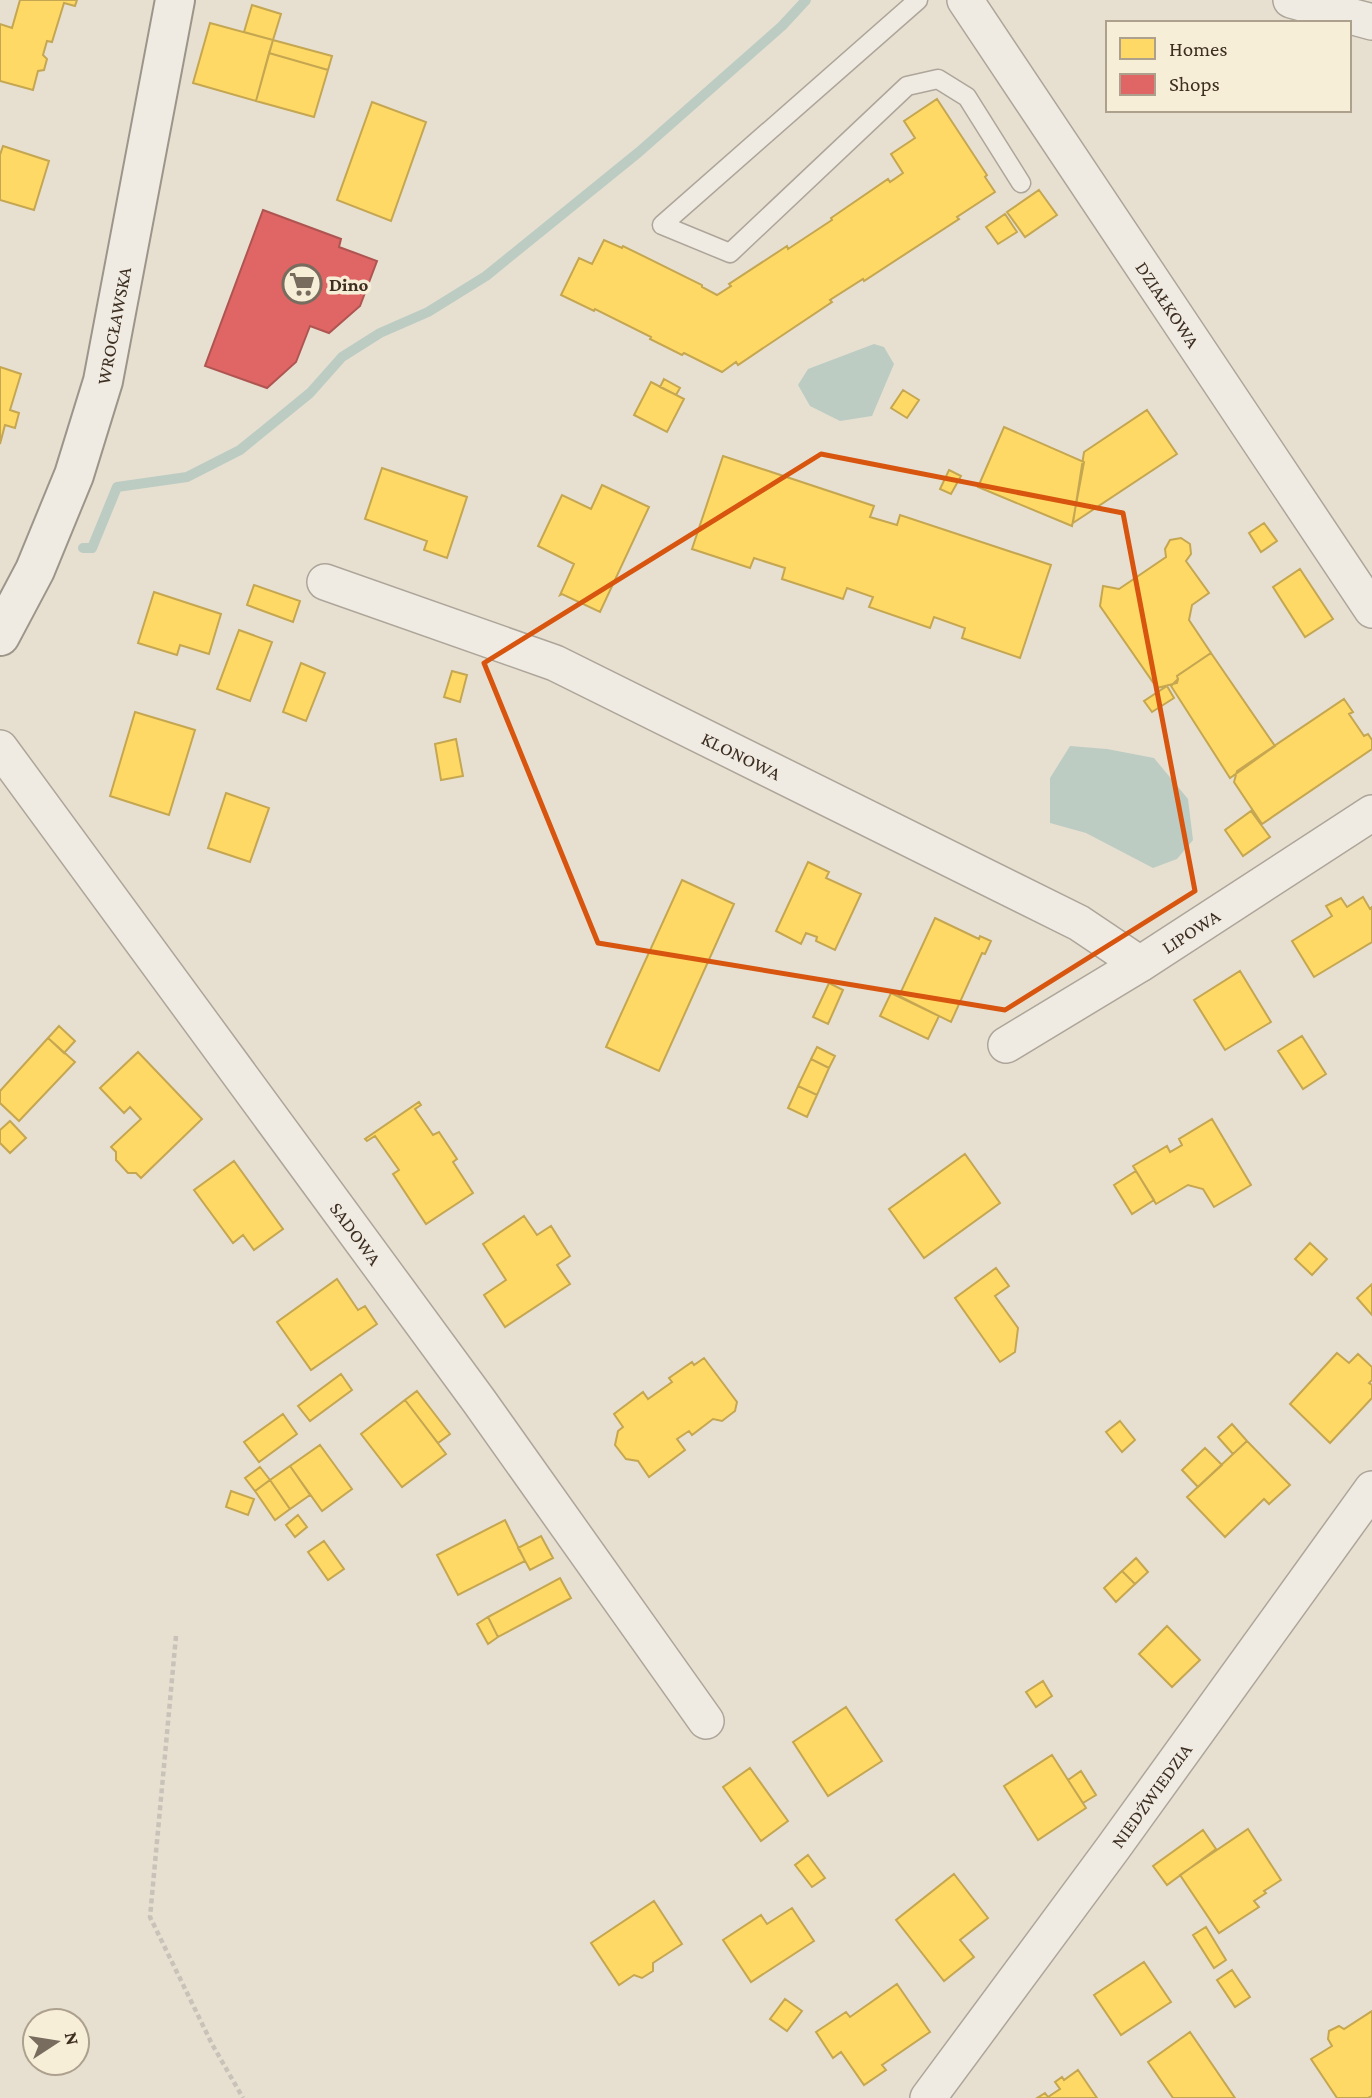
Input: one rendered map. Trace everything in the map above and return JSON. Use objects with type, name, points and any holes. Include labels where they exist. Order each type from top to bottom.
[{"type":"main road","name":"WROCŁAWSKA","points":[[0,636],[35,570],[74,475],[103,381],[175,0]]},
{"type":"street","name":"DZIAŁKOWA","points":[[965,0],[1372,610]]},
{"type":"street","points":[[1291,0],[1372,22]]},
{"type":"street","name":"KLONOWA","points":[[325,582],[555,663],[1079,923],[1140,964]]},
{"type":"street","name":"SADOWA","points":[[0,748],[479,1401],[706,1721]]},
{"type":"street","name":"LIPOWA","points":[[1006,1045],[1140,964],[1372,813]]},
{"type":"street","name":"NIEDŹWIEDZIA","points":[[928,2098],[1121,1837],[1372,1489]]},
{"type":"lane","points":[[918,0],[662,226],[730,253],[907,86],[939,79],[967,97],[1021,183]]},
{"type":"path","points":[[176,1636],[150,1917],[212,2044],[243,2098]]},
{"type":"highlighted area","points":[[821,454],[1123,513],[1195,891],[1005,1010],[598,943],[484,663]]},
{"type":"shaded area","points":[[874,344],[884,347],[894,364],[872,416],[840,421],[810,406],[798,385],[808,369]]},
{"type":"shaded area","points":[[1070,746],[1107,749],[1154,758],[1188,799],[1193,840],[1177,859],[1153,868],[1086,833],[1050,823],[1050,778]]},
{"type":"building: Homes","points":[[20,0],[77,0],[75,6],[64,3],[52,42],[47,41],[43,55],[47,59],[44,70],[38,71],[33,90],[0,81],[0,24],[12,28]]},
{"type":"building: Homes","points":[[252,5],[281,14],[273,40],[244,32]]},
{"type":"building: Homes","points":[[210,23],[273,40],[256,101],[193,83]]},
{"type":"building: Homes","points":[[273,40],[332,56],[328,70],[269,53]]},
{"type":"building: Homes","points":[[269,53],[328,70],[314,117],[256,101]]},
{"type":"building: Homes","points":[[937,99],[987,175],[985,177],[995,192],[957,217],[959,219],[830,300],[832,302],[738,365],[736,362],[722,372],[561,295],[579,258],[592,264],[604,240],[622,248],[623,246],[717,295],[731,286],[729,284],[787,246],[788,249],[832,220],[831,218],[888,179],[890,182],[903,173],[891,154],[915,138],[904,121]]},
{"type":"building: Homes","points":[[372,102],[426,122],[391,221],[337,200]]},
{"type":"building: Homes","points":[[3,146],[49,161],[34,210],[0,200],[0,155]]},
{"type":"building: Homes","points":[[1039,190],[1057,215],[1025,237],[1007,212]]},
{"type":"building: Homes","points":[[1005,214],[1017,232],[998,244],[986,227]]},
{"type":"building: Homes","points":[[0,367],[21,374],[10,410],[19,413],[15,428],[5,425],[0,444]]},
{"type":"building: Homes","points":[[664,379],[680,388],[676,395],[660,387]]},
{"type":"building: Homes","points":[[651,382],[684,399],[667,432],[634,415]]},
{"type":"building: Homes","points":[[903,390],[919,400],[907,418],[891,408]]},
{"type":"building: Homes","points":[[1147,410],[1177,454],[1073,523],[1084,452]]},
{"type":"building: Homes","points":[[1004,427],[1084,462],[1072,526],[978,487]]},
{"type":"building: Homes","points":[[723,456],[874,506],[870,517],[897,525],[900,515],[1051,565],[1020,658],[962,638],[965,628],[934,617],[930,628],[869,607],[873,597],[847,588],[843,599],[782,579],[785,568],[754,558],[750,568],[692,549]]},
{"type":"building: Homes","points":[[382,468],[467,497],[447,558],[424,550],[427,541],[365,519]]},
{"type":"building: Homes","points":[[949,470],[961,476],[951,494],[940,489]]},
{"type":"building: Homes","points":[[602,485],[649,507],[600,612],[560,595],[574,564],[538,546],[562,495],[591,509]]},
{"type":"building: Homes","points":[[1264,523],[1277,541],[1261,552],[1249,533]]},
{"type":"building: Homes","points":[[1181,538],[1190,544],[1191,554],[1186,561],[1209,593],[1192,605],[1189,620],[1211,653],[1177,676],[1177,683],[1157,688],[1100,606],[1103,586],[1119,589],[1166,557],[1165,549],[1170,540]]},
{"type":"building: Homes","points":[[1300,569],[1333,619],[1305,637],[1273,587]]},
{"type":"building: Homes","points":[[254,585],[300,601],[293,622],[247,605]]},
{"type":"building: Homes","points":[[154,592],[221,614],[209,654],[180,645],[177,655],[138,643]]},
{"type":"building: Homes","points":[[239,630],[272,642],[250,701],[217,689]]},
{"type":"building: Homes","points":[[1211,653],[1275,746],[1230,778],[1171,686],[1178,679],[1177,676]]},
{"type":"building: Homes","points":[[301,663],[325,673],[306,721],[283,712]]},
{"type":"building: Homes","points":[[452,671],[467,675],[460,702],[444,697]]},
{"type":"building: Homes","points":[[1167,686],[1174,698],[1152,712],[1144,701]]},
{"type":"building: Homes","points":[[1344,699],[1353,712],[1349,714],[1364,736],[1368,734],[1372,740],[1372,749],[1262,824],[1234,782],[1237,771]]},
{"type":"building: Homes","points":[[135,712],[195,730],[169,815],[110,796]]},
{"type":"building: Homes","points":[[456,739],[463,776],[441,780],[435,744]]},
{"type":"building: Homes","points":[[226,793],[269,808],[250,862],[208,848]]},
{"type":"building: Homes","points":[[1251,811],[1270,837],[1243,856],[1225,830]]},
{"type":"building: Homes","points":[[808,862],[829,872],[826,878],[861,894],[835,950],[816,941],[817,937],[806,933],[801,944],[776,931]]},
{"type":"building: Homes","points":[[682,880],[734,904],[659,1071],[606,1047]]},
{"type":"building: Homes","points":[[1363,897],[1370,909],[1372,907],[1372,942],[1314,977],[1292,941],[1332,916],[1326,906],[1341,898],[1347,907]]},
{"type":"building: Homes","points":[[935,918],[979,939],[980,936],[991,941],[985,954],[982,953],[951,1022],[899,996]]},
{"type":"building: Homes","points":[[1240,971],[1271,1022],[1225,1050],[1194,1000]]},
{"type":"building: Homes","points":[[829,983],[843,990],[828,1024],[813,1017]]},
{"type":"building: Homes","points":[[891,993],[939,1016],[928,1039],[880,1016]]},
{"type":"building: Homes","points":[[59,1026],[75,1041],[64,1053],[48,1038]]},
{"type":"building: Homes","points":[[1302,1036],[1326,1074],[1303,1089],[1278,1051]]},
{"type":"building: Homes","points":[[48,1038],[75,1062],[19,1121],[0,1103],[0,1091]]},
{"type":"building: Homes","points":[[817,1047],[835,1056],[829,1068],[811,1059]]},
{"type":"building: Homes","points":[[138,1052],[202,1119],[141,1178],[136,1173],[128,1173],[116,1160],[116,1152],[111,1147],[141,1119],[130,1107],[124,1113],[100,1088]]},
{"type":"building: Homes","points":[[811,1059],[829,1068],[817,1095],[798,1086]]},
{"type":"building: Homes","points":[[798,1086],[817,1095],[807,1117],[788,1108]]},
{"type":"building: Homes","points":[[419,1102],[421,1105],[415,1109],[433,1135],[439,1132],[457,1159],[453,1162],[473,1193],[426,1224],[393,1174],[399,1170],[375,1136],[367,1141],[365,1139]]},
{"type":"building: Homes","points":[[1212,1119],[1251,1185],[1214,1207],[1203,1189],[1188,1185],[1156,1204],[1133,1166],[1167,1146],[1170,1152],[1182,1145],[1179,1139]]},
{"type":"building: Homes","points":[[10,1121],[26,1138],[10,1153],[0,1143],[0,1130]]},
{"type":"building: Homes","points":[[965,1154],[1000,1203],[924,1258],[889,1209]]},
{"type":"building: Homes","points":[[234,1161],[283,1229],[254,1250],[243,1235],[233,1243],[194,1190]]},
{"type":"building: Homes","points":[[1136,1171],[1154,1200],[1132,1214],[1114,1185]]},
{"type":"building: Homes","points":[[524,1216],[537,1235],[551,1226],[570,1256],[557,1265],[570,1284],[505,1327],[484,1295],[506,1280],[483,1244]]},
{"type":"building: Homes","points":[[1310,1243],[1327,1259],[1312,1275],[1295,1259]]},
{"type":"building: Homes","points":[[996,1268],[1009,1286],[995,1296],[1018,1328],[1015,1352],[1000,1362],[955,1298]]},
{"type":"building: Homes","points":[[337,1279],[358,1310],[365,1306],[377,1324],[311,1370],[277,1322]]},
{"type":"building: Homes","points":[[1372,1284],[1372,1315],[1357,1298]]},
{"type":"building: Homes","points":[[1337,1353],[1349,1363],[1358,1354],[1372,1367],[1372,1380],[1369,1383],[1372,1385],[1372,1398],[1330,1443],[1290,1404]]},
{"type":"building: Homes","points":[[704,1358],[737,1402],[735,1411],[722,1421],[713,1419],[692,1435],[689,1431],[677,1439],[685,1450],[649,1477],[638,1461],[626,1459],[615,1445],[618,1431],[623,1427],[614,1414],[643,1392],[648,1399],[672,1382],[669,1378],[692,1362],[694,1365]]},
{"type":"building: Homes","points":[[341,1374],[352,1390],[310,1421],[298,1406]]},
{"type":"building: Homes","points":[[417,1391],[450,1434],[438,1443],[405,1400]]},
{"type":"building: Homes","points":[[405,1400],[446,1454],[402,1487],[361,1434]]},
{"type":"building: Homes","points":[[283,1414],[297,1434],[259,1462],[244,1442]]},
{"type":"building: Homes","points":[[1120,1421],[1135,1440],[1122,1452],[1106,1432]]},
{"type":"building: Homes","points":[[1232,1424],[1247,1441],[1233,1454],[1218,1437]]},
{"type":"building: Homes","points":[[1247,1441],[1290,1485],[1269,1504],[1264,1499],[1225,1537],[1187,1497]]},
{"type":"building: Homes","points":[[320,1445],[352,1489],[322,1511],[290,1466]]},
{"type":"building: Homes","points":[[1205,1448],[1222,1465],[1198,1487],[1182,1470]]},
{"type":"building: Homes","points":[[290,1466],[310,1495],[290,1509],[270,1480]]},
{"type":"building: Homes","points":[[260,1467],[270,1480],[255,1491],[245,1478]]},
{"type":"building: Homes","points":[[270,1480],[290,1509],[275,1520],[255,1491]]},
{"type":"building: Homes","points":[[231,1491],[254,1499],[248,1515],[226,1507]]},
{"type":"building: Homes","points":[[298,1515],[307,1527],[295,1537],[286,1525]]},
{"type":"building: Homes","points":[[505,1520],[525,1561],[458,1595],[437,1555]]},
{"type":"building: Homes","points":[[541,1536],[553,1558],[530,1570],[518,1548]]},
{"type":"building: Homes","points":[[324,1541],[344,1569],[328,1580],[308,1552]]},
{"type":"building: Homes","points":[[1136,1558],[1148,1572],[1135,1584],[1122,1571]]},
{"type":"building: Homes","points":[[1122,1571],[1135,1584],[1116,1602],[1104,1588]]},
{"type":"building: Homes","points":[[560,1578],[571,1598],[498,1637],[488,1617]]},
{"type":"building: Homes","points":[[488,1617],[498,1637],[488,1644],[477,1624]]},
{"type":"building: Homes","points":[[1167,1626],[1200,1660],[1172,1687],[1139,1654]]},
{"type":"building: Homes","points":[[1043,1681],[1052,1696],[1036,1707],[1026,1692]]},
{"type":"building: Homes","points":[[846,1707],[882,1761],[828,1796],[793,1742]]},
{"type":"building: Homes","points":[[1052,1755],[1086,1808],[1038,1840],[1004,1786]]},
{"type":"building: Homes","points":[[750,1768],[788,1821],[761,1841],[723,1787]]},
{"type":"building: Homes","points":[[1081,1771],[1096,1795],[1083,1803],[1068,1780]]},
{"type":"building: Homes","points":[[1248,1829],[1281,1880],[1254,1901],[1259,1907],[1219,1933],[1180,1875]]},
{"type":"building: Homes","points":[[1203,1830],[1216,1849],[1167,1885],[1153,1866]]},
{"type":"building: Homes","points":[[808,1855],[825,1878],[812,1887],[795,1865]]},
{"type":"building: Homes","points":[[954,1874],[988,1918],[960,1940],[974,1957],[944,1981],[896,1920]]},
{"type":"building: Homes","points":[[654,1901],[682,1944],[653,1963],[653,1971],[642,1978],[634,1975],[619,1985],[591,1943]]},
{"type":"building: Homes","points":[[792,1908],[814,1941],[751,1982],[723,1940],[761,1915],[767,1924]]},
{"type":"building: Homes","points":[[1206,1927],[1226,1960],[1214,1968],[1193,1935]]},
{"type":"building: Homes","points":[[1144,1962],[1171,2002],[1121,2035],[1094,1995]]},
{"type":"building: Homes","points":[[1232,1970],[1250,1997],[1235,2007],[1217,1980]]},
{"type":"building: Homes","points":[[897,1984],[930,2032],[882,2065],[886,2070],[864,2085],[841,2052],[833,2058],[816,2032],[846,2012],[850,2017]]},
{"type":"building: Homes","points":[[785,1999],[802,2011],[787,2031],[770,2019]]},
{"type":"building: Homes","points":[[1372,2011],[1372,2096],[1337,2098],[1311,2059],[1332,2046],[1328,2039],[1329,2031],[1339,2026],[1344,2029]]},
{"type":"building: Homes","points":[[1190,2032],[1235,2098],[1173,2098],[1148,2062]]},
{"type":"building: Homes","points":[[1078,2070],[1097,2098],[1037,2098],[1045,2093],[1048,2097],[1060,2089],[1055,2082],[1062,2077],[1064,2080]]},
{"type":"building: Shops","name":"Dino","points":[[263,210],[341,239],[339,247],[377,261],[360,306],[329,333],[310,326],[296,362],[267,388],[205,366]]},
{"type":"waterway","points":[[83,548],[92,548],[117,487],[187,477],[240,450],[310,393],[342,357],[380,333],[428,312],[486,276],[639,152],[782,26],[806,0]]},
{"type":"place","name":"Dino","points":[[302,284]]}]
